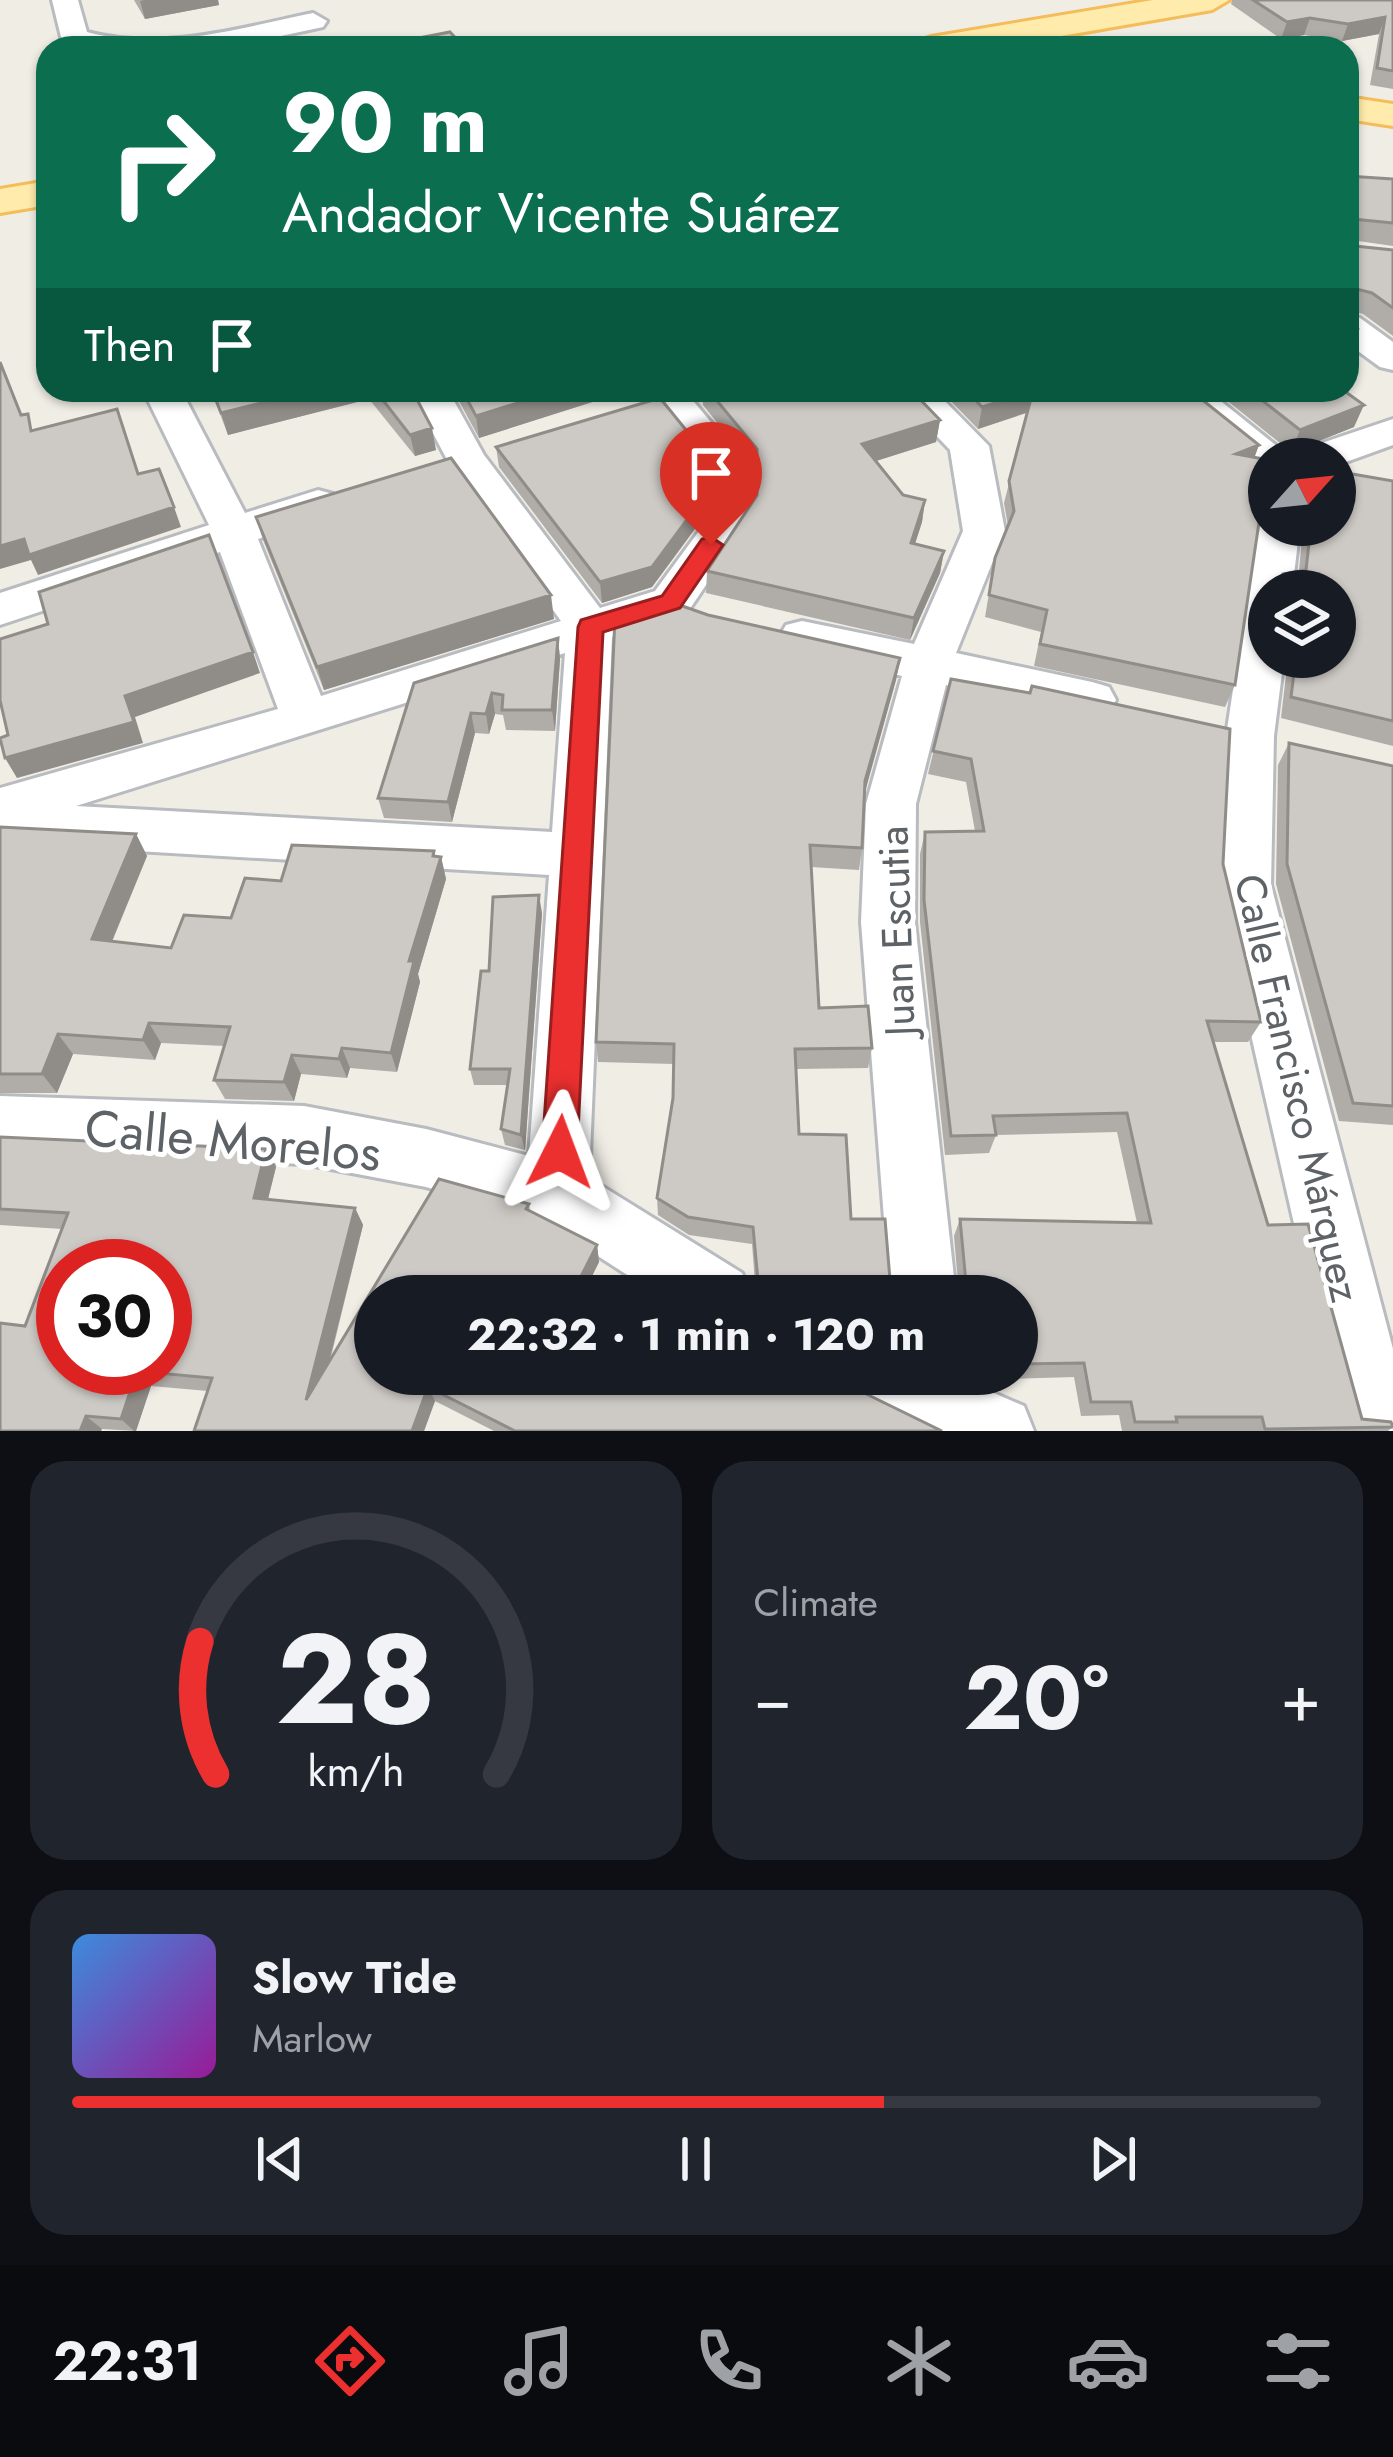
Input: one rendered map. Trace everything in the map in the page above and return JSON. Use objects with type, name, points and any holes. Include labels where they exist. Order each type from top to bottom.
[{"type":"main road","points":[[1000,36],[1212,0]]},
{"type":"main road","points":[[1134,36],[1150,10]]},
{"type":"main road","points":[[1359,110],[1393,115]]},
{"type":"main road","points":[[0,201],[36,195]]},
{"type":"street","points":[[64,0],[74,36]]},
{"type":"street","points":[[230,36],[318,10]]},
{"type":"street","points":[[1359,335],[1393,359]]},
{"type":"street","points":[[168,402],[233,530],[306,719]]},
{"type":"street","points":[[436,402],[467,460],[590,627],[557,1194]]},
{"type":"street","points":[[624,412],[651,402]]},
{"type":"street","points":[[682,402],[733,475],[731,517],[711,616]]},
{"type":"street","name":"Juan Escutia","points":[[921,1275],[888,922],[891,804],[928,663],[984,531],[969,446],[924,402]]},
{"type":"street","points":[[1198,402],[1248,440]]},
{"type":"street","points":[[1356,444],[1393,431]]},
{"type":"street","points":[[0,609],[360,492]]},
{"type":"street","points":[[0,808],[306,719],[590,627],[711,616],[1135,710]]},
{"type":"street","name":"Calle Francisco Márquez","points":[[1256,678],[1248,735],[1244,885],[1343,1294],[1384,1431]]},
{"type":"street","points":[[0,822],[577,855]]},
{"type":"street","name":"Calle Morelos","points":[[0,1124],[304,1135],[426,1158],[557,1194],[686,1275]]},
{"type":"street","points":[[934,1395],[999,1431]]},
{"type":"building","points":[[1253,0],[1393,0],[1393,71],[1377,68],[1385,17],[1348,24],[1310,18],[1287,22]]},
{"type":"building","points":[[1359,177],[1393,179],[1393,223],[1359,220]]},
{"type":"building","points":[[1359,246],[1393,250],[1393,308],[1359,290]]},
{"type":"building","points":[[0,362],[21,415],[28,414],[31,431],[117,409],[138,474],[159,469],[174,507],[29,555],[24,539],[0,546]]},
{"type":"building","points":[[217,402],[265,402],[221,413]]},
{"type":"building","points":[[384,402],[418,402],[432,428],[410,435]]},
{"type":"building","points":[[468,402],[521,402],[476,416]]},
{"type":"building","points":[[647,402],[663,402],[708,457],[706,494],[652,567],[600,582],[496,447]]},
{"type":"building","points":[[718,402],[923,402],[940,420],[862,444],[903,495],[925,500],[911,543],[944,551],[914,618],[707,571],[757,495],[757,449]]},
{"type":"building","points":[[1030,402],[1205,402],[1250,438],[1248,449],[1236,454],[1248,456],[1248,546],[1256,546],[1252,570],[1248,570],[1235,685],[1040,644],[1047,610],[989,595],[995,558],[1014,511],[1009,481]]},
{"type":"building","points":[[1264,402],[1364,405],[1300,430]]},
{"type":"building","points":[[451,458],[551,595],[317,667],[256,517]]},
{"type":"building","points":[[1356,475],[1393,481],[1393,721],[1291,697],[1293,678],[1356,678],[1356,570],[1306,570],[1309,546],[1356,546]]},
{"type":"building","points":[[209,535],[253,652],[125,696],[134,722],[5,758],[0,738],[8,735],[0,700],[0,639],[48,624],[39,592]]},
{"type":"building","points":[[668,601],[708,615],[900,658],[865,781],[862,848],[810,845],[819,1008],[868,1006],[872,1048],[795,1049],[799,1134],[846,1135],[851,1219],[885,1219],[890,1275],[757,1275],[753,1227],[688,1217],[657,1198],[673,1098],[674,1044],[596,1042],[615,617]]},
{"type":"building","points":[[558,638],[552,710],[502,710],[503,695],[492,693],[486,714],[471,713],[448,802],[378,798],[414,683]]},
{"type":"building","points":[[951,679],[1030,693],[1032,686],[1230,729],[1223,864],[1261,1022],[1207,1021],[1268,1225],[1308,1224],[1362,1419],[1391,1422],[1393,1427],[1265,1429],[1262,1417],[1135,1422],[1131,1402],[1091,1402],[1084,1363],[1038,1364],[1038,1275],[965,1275],[960,1219],[1151,1223],[1127,1113],[993,1116],[996,1135],[951,1136],[924,900],[925,832],[984,831],[971,759],[933,751]]},
{"type":"building","points":[[1289,743],[1393,766],[1393,1106],[1353,1103],[1287,864]]},
{"type":"building","points":[[0,827],[136,834],[92,939],[171,948],[184,915],[231,918],[245,878],[281,881],[292,845],[434,851],[433,856],[441,857],[409,961],[414,961],[391,1053],[342,1048],[339,1059],[292,1055],[284,1082],[214,1080],[230,1027],[149,1023],[143,1040],[58,1034],[42,1074],[0,1074]]},
{"type":"building","points":[[539,895],[521,1135],[501,1129],[510,1069],[470,1069],[481,971],[489,971],[493,897]]},
{"type":"building","points":[[0,1137],[266,1149],[254,1198],[355,1208],[306,1400],[354,1320],[354,1395],[425,1395],[412,1431],[194,1431],[212,1378],[192,1376],[192,1239],[58,1239],[68,1213],[0,1209]]},
{"type":"building","points":[[439,1179],[529,1204],[526,1209],[597,1245],[582,1275],[381,1275]]},
{"type":"building","points":[[36,1297],[36,1395],[129,1395],[121,1419],[86,1416],[80,1431],[0,1431],[0,1323],[25,1326]]},
{"type":"building","points":[[444,1395],[868,1395],[942,1431],[515,1431]]},
{"type":"route","points":[[560,1152],[590,627],[671,602],[711,545]]}]
